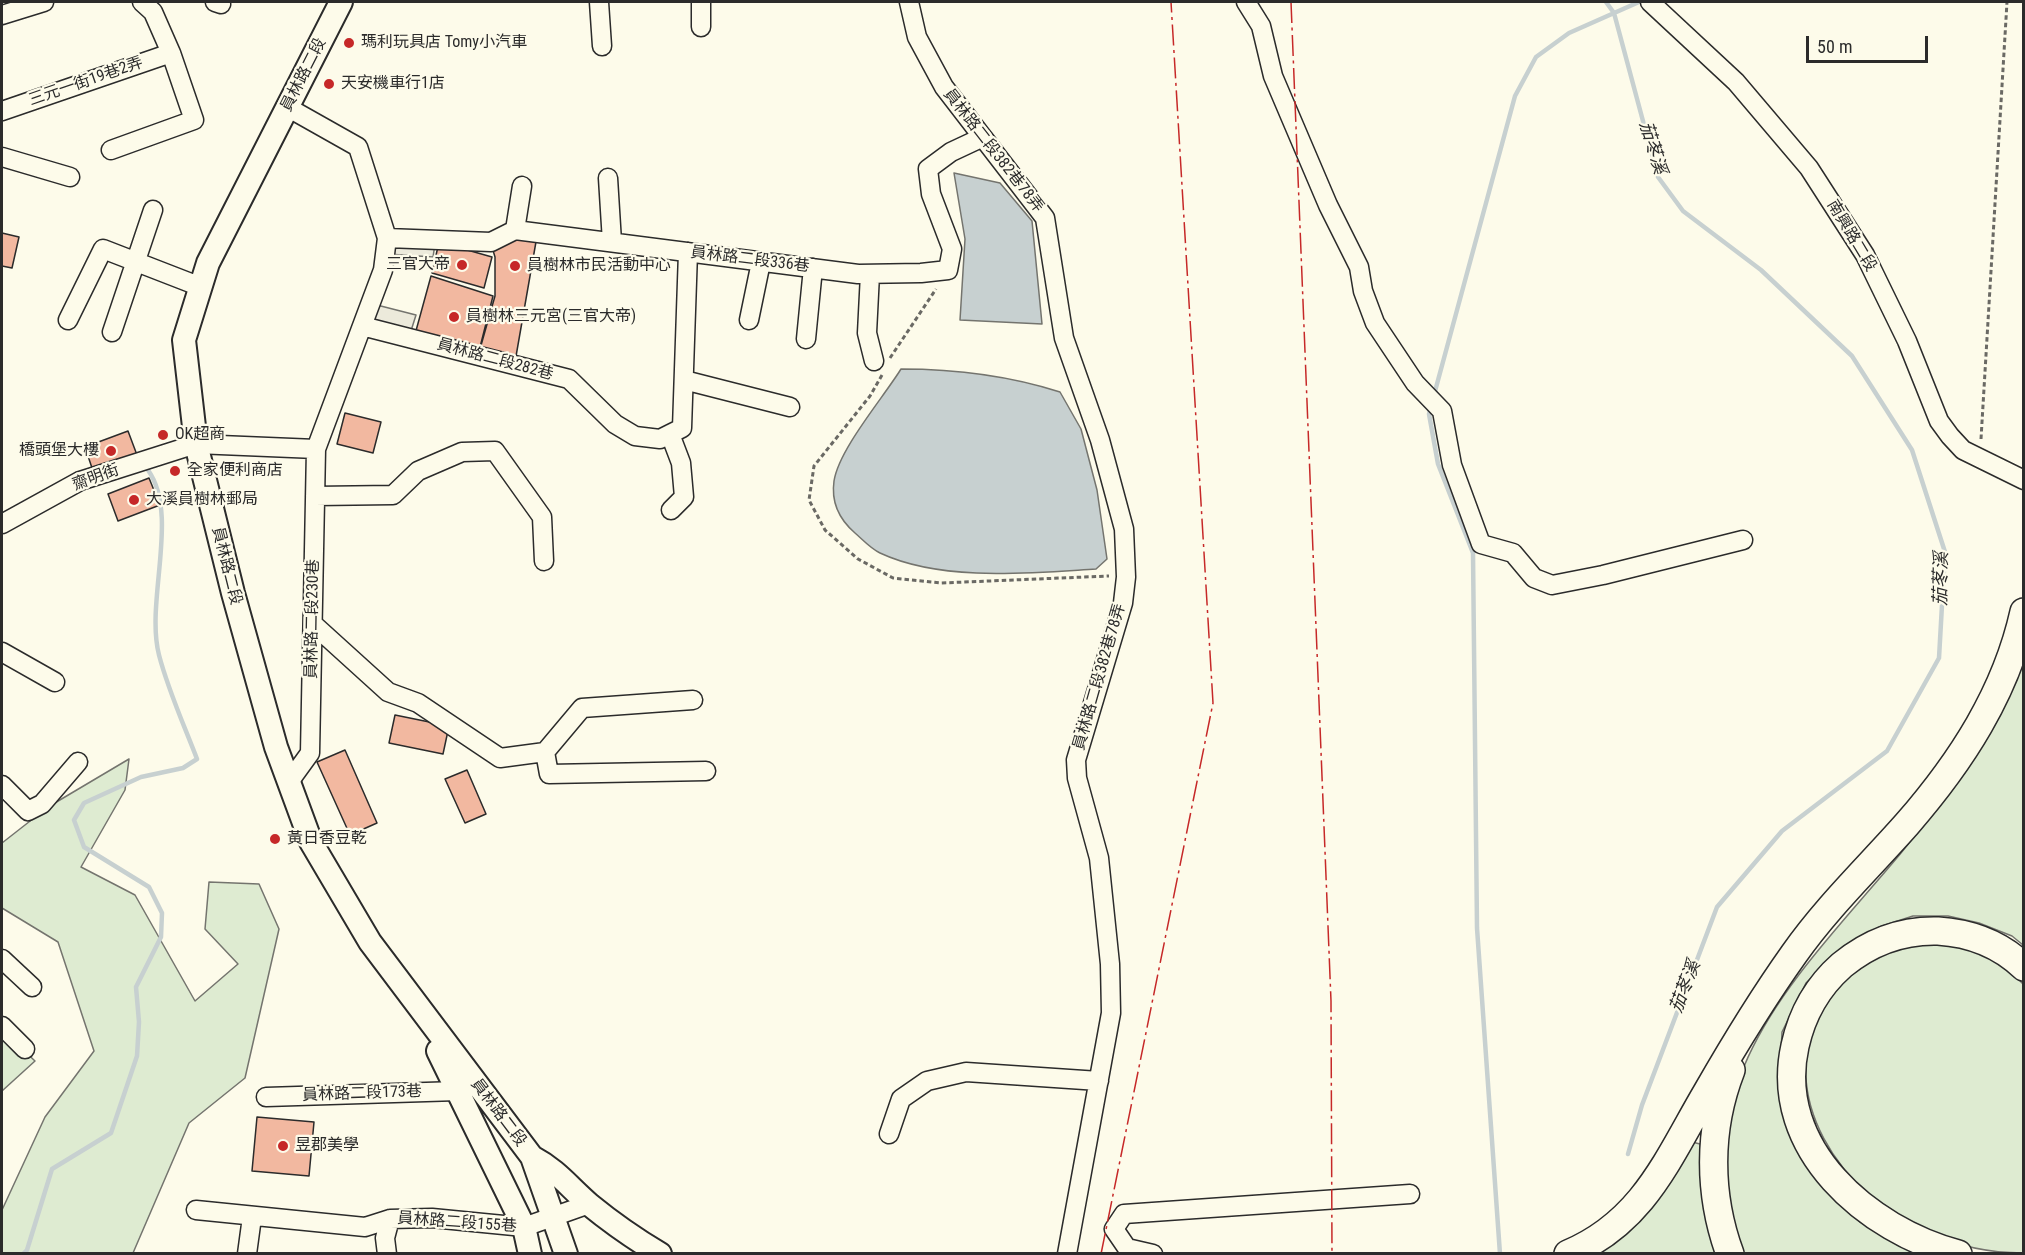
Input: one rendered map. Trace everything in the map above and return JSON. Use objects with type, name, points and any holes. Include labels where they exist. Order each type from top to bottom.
[{"type":"highway","points":[[1568,1254],[1601,1237],[1639,1204],[1680,1143],[1753,1013],[1795,951],[1907,824],[1964,751],[2004,675],[2024,612]]},
{"type":"highway","points":[[1958,1254],[1900,1233],[1852,1198],[1827,1172],[1812,1150],[1798,1118],[1793,1090],[1793,1057],[1798,1031],[1812,999],[1830,976],[1856,953],[1883,939],[1918,931],[1954,932],[1990,943],[2024,967]]},
{"type":"highway","points":[[1730,1254],[1721,1230],[1714,1194],[1713,1153],[1723,1091],[1753,1013]]},
{"type":"main road","name":"員林路二段","points":[[341,2],[208,263],[184,340],[196,444],[236,604],[276,747],[311,842],[370,942],[532,1157],[555,1216],[566,1254]]},
{"type":"main road","name":"員林路二段","points":[[404,986],[458,1090],[524,1227],[530,1254]]},
{"type":"main road","points":[[532,1157],[553,1168],[589,1204],[625,1233],[660,1254]]},
{"type":"street","points":[[2,15],[44,2]]},
{"type":"street","points":[[111,150],[194,120],[171,53],[153,12],[142,2]]},
{"type":"street","points":[[599,2],[602,46]]},
{"type":"street","points":[[701,2],[701,27]]},
{"type":"street","name":"員林路二段382巷78弄","points":[[909,2],[916,37],[944,87],[1045,218],[1064,338],[1100,440],[1124,529],[1126,577],[1123,603],[1076,760],[1077,778],[1099,858],[1110,964],[1111,1013],[1067,1254]]},
{"type":"street","points":[[1248,2],[1261,26],[1273,76],[1328,205],[1359,267],[1363,291],[1375,323],[1415,383],[1442,411],[1452,465],[1481,544],[1513,553],[1534,578],[1552,585],[1603,575],[1743,540]]},
{"type":"street","name":"南興路二段","points":[[1650,2],[1736,82],[1809,168],[1865,255],[1907,341],[1939,421],[1963,450],[2024,480]]},
{"type":"street","name":"三元一街19巷2弄","points":[[2,111],[171,53]]},
{"type":"street","points":[[196,444],[316,448],[383,270],[387,238],[358,147],[287,107]]},
{"type":"street","points":[[948,270],[952,249],[931,194],[928,169],[951,152],[983,137]]},
{"type":"street","points":[[2,157],[70,177]]},
{"type":"street","points":[[608,178],[612,242]]},
{"type":"street","points":[[387,238],[491,242],[515,230],[522,186]]},
{"type":"street","points":[[112,332],[153,210]]},
{"type":"street","name":"員林路二段336巷","points":[[515,230],[870,274],[948,270]]},
{"type":"street","points":[[68,320],[103,249],[201,287]]},
{"type":"street","points":[[671,510],[684,497],[681,464],[670,434],[682,428],[688,252]]},
{"type":"street","points":[[749,320],[762,262]]},
{"type":"street","points":[[806,339],[813,268]]},
{"type":"street","points":[[870,274],[867,333],[874,361]]},
{"type":"street","name":"員林路二段282巷","points":[[362,326],[568,380],[615,424],[635,436],[660,439],[670,434]]},
{"type":"street","points":[[684,380],[790,407]]},
{"type":"street","name":"齋明街","points":[[2,521],[80,482],[196,444]]},
{"type":"street","name":"員林路二段230巷","points":[[289,782],[310,753],[316,448]]},
{"type":"street","points":[[315,496],[393,495],[418,471],[462,452],[495,451],[542,517],[544,561]]},
{"type":"street","points":[[313,624],[388,692],[418,703],[500,758],[545,752],[582,708],[693,700]]},
{"type":"street","points":[[2,652],[55,682]]},
{"type":"street","points":[[545,752],[549,774],[706,771]]},
{"type":"street","points":[[2,785],[28,811],[42,804],[78,762]]},
{"type":"street","points":[[2,959],[32,987]]},
{"type":"street","points":[[2,1026],[25,1049]]},
{"type":"street","points":[[889,1134],[901,1099],[927,1082],[966,1072],[1099,1081]]},
{"type":"street","name":"員林路二段173巷","points":[[266,1097],[458,1090]]},
{"type":"street","points":[[1153,1254],[1127,1248],[1114,1229],[1124,1214],[1410,1194]]},
{"type":"street","name":"員林路二段155巷","points":[[196,1210],[365,1227],[390,1219],[432,1218],[524,1227],[589,1204]]},
{"type":"street","points":[[247,1254],[252,1217]]},
{"type":"street","points":[[387,1254],[385,1238],[390,1219]]},
{"type":"path","points":[[1980,459],[2007,2]]},
{"type":"path","points":[[948,270],[891,357],[870,396],[814,466],[808,501],[825,530],[858,559],[893,578],[941,583],[1126,577]]},
{"type":"green space","points":[[2023,662],[2023,945],[2012,936],[1979,923],[1948,916],[1913,916],[1879,927],[1838,951],[1806,983],[1782,1032],[1780,1072],[1802,1159],[1839,1204],[1860,1222],[1919,1253],[1743,1254],[1727,1192],[1726,1135],[1738,1082],[1760,1033],[1790,987],[1901,853],[1952,786],[1999,712]]},
{"type":"green space","points":[[129,759],[125,790],[81,867],[135,895],[195,1001],[238,964],[205,929],[209,882],[259,884],[279,929],[245,1078],[189,1123],[133,1253],[2,1253],[2,1210],[45,1117],[94,1051],[58,942],[2,908],[2,843],[48,807]]},
{"type":"green space","points":[[1922,940],[1965,948],[1989,957],[2012,972],[2023,984],[2023,1253],[1998,1252],[1962,1245],[1926,1232],[1895,1215],[1867,1194],[1843,1168],[1824,1139],[1811,1107],[1806,1074],[1809,1040],[1823,1007],[1842,982],[1865,963],[1892,949]]},
{"type":"green space","points":[[2,1030],[35,1061],[2,1091]]},
{"type":"green space","points":[[1692,1142],[1700,1144],[1703,1201],[1715,1253],[1588,1254]]},
{"type":"shaded area","points":[[954,173],[1000,183],[1032,221],[1042,324],[960,320],[965,239]]},
{"type":"shaded area","points":[[389,240],[435,244],[433,257],[387,254]]},
{"type":"shaded area","points":[[373,304],[416,315],[410,334],[367,322]]},
{"type":"shaded area","points":[[901,369],[982,374],[1060,392],[1081,429],[1097,490],[1107,559],[1096,569],[1015,573],[958,572],[904,562],[870,547],[841,516],[835,503],[834,481],[844,454]]},
{"type":"building","points":[[2,233],[19,237],[12,268],[2,266]]},
{"type":"building","points":[[515,234],[537,236],[515,362],[478,356],[495,296],[495,257],[492,247]]},
{"type":"building","name":"三官大帝","points":[[439,242],[492,257],[484,288],[432,273]]},
{"type":"building","name":"員樹林三元宮(三官大帝)","points":[[431,276],[493,296],[478,355],[414,338]]},
{"type":"building","points":[[345,413],[381,422],[373,453],[337,444]]},
{"type":"building","name":"橋頭堡大樓","points":[[128,431],[137,455],[93,471],[85,447]]},
{"type":"building","name":"大溪員樹林郵局","points":[[149,478],[160,505],[118,521],[108,494]]},
{"type":"building","points":[[395,715],[449,726],[443,754],[389,743]]},
{"type":"building","points":[[345,750],[377,823],[350,835],[317,762]]},
{"type":"building","points":[[467,770],[486,814],[465,823],[445,779]]},
{"type":"building","name":"昱郡美學","points":[[257,1117],[314,1122],[309,1176],[252,1171]]},
{"type":"waterway","name":"茄苳溪","points":[[1606,2],[1614,13],[1658,177],[1683,211],[1761,270],[1852,356],[1912,450],[1945,552],[1939,658],[1887,751],[1782,831],[1717,907],[1642,1105],[1628,1154]]},
{"type":"waterway","points":[[1434,395],[1515,96],[1536,57],[1569,33],[1639,2]]},
{"type":"waterway","points":[[1431,406],[1429,414],[1438,464],[1473,553],[1477,928],[1500,1254]]},
{"type":"waterway","points":[[23,1254],[27,1250],[52,1169],[111,1133],[137,1056],[139,1022],[136,987],[161,937],[162,913],[149,887],[84,847],[74,820],[84,803],[141,777],[183,768],[197,759],[159,655],[156,610],[162,534],[161,510],[157,489],[148,470]]},
{"type":"power","points":[[1101,1254],[1213,703],[1171,2]]},
{"type":"power","points":[[1291,2],[1331,1001],[1332,1254]]},
{"type":"place","name":"瑪利玩具店 Tomy小汽車","points":[[349,43]]},
{"type":"place","name":"天安機車行1店","points":[[329,84]]},
{"type":"place","name":"三官大帝","points":[[462,265]]},
{"type":"place","name":"員樹林市民活動中心","points":[[515,266]]},
{"type":"place","name":"員樹林三元宮(三官大帝)","points":[[454,317]]},
{"type":"place","name":"OK超商","points":[[163,435]]},
{"type":"place","name":"橋頭堡大樓","points":[[111,451]]},
{"type":"place","name":"全家便利商店","points":[[175,471]]},
{"type":"place","name":"大溪員樹林郵局","points":[[134,500]]},
{"type":"place","name":"黃日香豆乾","points":[[275,839]]},
{"type":"place","name":"昱郡美學","points":[[283,1146]]}]
